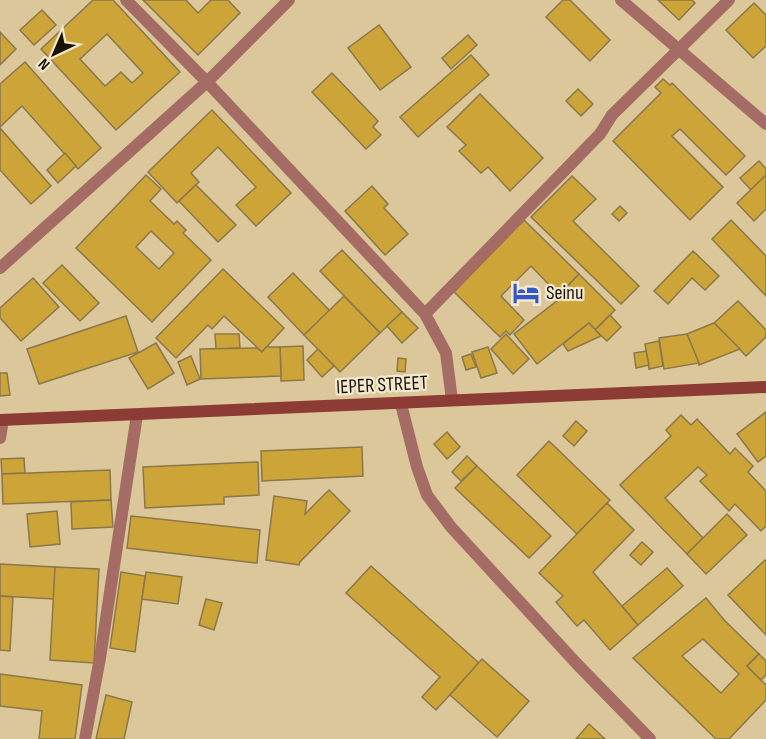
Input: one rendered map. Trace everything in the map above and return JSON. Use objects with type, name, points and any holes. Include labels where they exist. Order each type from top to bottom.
[{"type":"street","points":[[126,0],[207,82],[425,314],[446,353],[452,400]]},
{"type":"street","points":[[0,268],[207,82],[289,0]]},
{"type":"street","points":[[621,0],[766,124]]},
{"type":"street","points":[[425,314],[600,134],[612,116],[678,48],[729,0]]},
{"type":"street","name":"IEPER STREET","points":[[1,420],[766,387]]},
{"type":"street","points":[[401,404],[417,467],[427,495],[451,527],[577,664],[650,739]]},
{"type":"street","points":[[85,739],[100,658],[137,415]]},
{"type":"street","points":[[0,438],[1,420]]},
{"type":"building","points":[[93,0],[113,0],[180,72],[116,130],[41,49]],"holes":[[[107,34],[143,73],[132,83],[121,72],[105,86],[80,59]]]},
{"type":"building","points":[[143,0],[186,0],[198,13],[211,0],[228,0],[240,13],[198,55]]},
{"type":"building","points":[[563,0],[570,0],[610,40],[590,61],[546,17]]},
{"type":"building","points":[[658,0],[692,0],[695,3],[679,20]]},
{"type":"building","points":[[754,3],[766,15],[766,46],[753,58],[726,30]]},
{"type":"building","points":[[42,10],[56,25],[34,45],[20,30]]},
{"type":"building","points":[[379,25],[411,67],[380,90],[348,48]]},
{"type":"building","points":[[0,32],[16,49],[0,65]]},
{"type":"building","points":[[468,35],[477,45],[451,69],[442,58]]},
{"type":"building","points":[[471,55],[489,75],[418,137],[400,117]]},
{"type":"building","points":[[25,62],[101,148],[78,169],[22,106],[0,127],[0,84]]},
{"type":"building","points":[[332,73],[378,121],[373,127],[381,135],[366,149],[312,92]]},
{"type":"building","points":[[663,79],[670,85],[672,83],[745,156],[726,175],[680,129],[672,136],[723,187],[690,220],[613,141],[661,93],[655,87]]},
{"type":"building","points":[[578,89],[593,104],[581,116],[566,101]]},
{"type":"building","points":[[480,94],[543,158],[510,191],[488,167],[481,173],[459,151],[466,145],[447,127]]},
{"type":"building","points":[[212,110],[291,193],[256,226],[236,205],[256,187],[218,147],[191,173],[199,182],[177,203],[148,172]]},
{"type":"building","points":[[0,128],[51,186],[31,204],[0,170]]},
{"type":"building","points":[[65,153],[76,166],[58,183],[47,170]]},
{"type":"building","points":[[759,161],[766,169],[766,175],[751,190],[740,178]]},
{"type":"building","points":[[146,175],[161,189],[150,201],[174,224],[177,221],[186,230],[183,233],[211,260],[152,322],[76,248]],"holes":[[[151,231],[174,253],[159,269],[136,247]]]},
{"type":"building","points":[[766,175],[766,209],[754,221],[737,203]]},
{"type":"building","points":[[572,176],[596,199],[573,221],[639,286],[621,304],[531,217]]},
{"type":"building","points":[[196,185],[236,225],[218,242],[179,201]]},
{"type":"building","points":[[372,186],[388,204],[384,208],[408,234],[385,255],[345,211]]},
{"type":"building","points":[[620,206],[627,213],[619,221],[612,214]]},
{"type":"building","points":[[524,220],[579,274],[559,295],[531,266],[501,296],[524,320],[510,335],[506,331],[500,337],[454,292]]},
{"type":"building","points":[[731,220],[766,256],[766,296],[712,239]]},
{"type":"building","points":[[342,250],[402,312],[380,333],[320,271]]},
{"type":"building","points":[[693,251],[719,276],[705,290],[692,278],[668,304],[654,291]]},
{"type":"building","points":[[62,265],[99,303],[80,321],[43,283]]},
{"type":"building","points":[[223,269],[284,328],[262,352],[224,316],[212,329],[208,325],[176,358],[156,338]]},
{"type":"building","points":[[293,273],[330,311],[304,335],[268,297]]},
{"type":"building","points":[[579,274],[615,310],[595,330],[589,323],[537,364],[514,334],[562,297],[559,295]]},
{"type":"building","points":[[33,278],[59,307],[21,341],[0,318],[0,308]]},
{"type":"building","points":[[344,296],[380,333],[340,372],[304,335]]},
{"type":"building","points":[[738,301],[766,330],[766,337],[746,356],[714,323]]},
{"type":"building","points":[[402,312],[418,328],[402,343],[387,326]]},
{"type":"building","points":[[610,315],[621,327],[607,341],[595,330]]},
{"type":"building","points":[[126,316],[138,352],[39,384],[27,349]]},
{"type":"building","points":[[589,323],[601,336],[568,351],[563,344]]},
{"type":"building","points":[[714,323],[740,349],[699,365],[687,334]]},
{"type":"building","points":[[215,334],[239,334],[240,348],[216,349]]},
{"type":"building","points":[[506,334],[529,359],[513,374],[491,349]]},
{"type":"building","points":[[687,334],[699,363],[664,369],[659,338]]},
{"type":"building","points":[[659,341],[663,366],[649,369],[645,344]]},
{"type":"building","points":[[156,343],[174,373],[148,389],[129,358]]},
{"type":"building","points":[[303,346],[304,380],[281,381],[280,347]]},
{"type":"building","points":[[266,347],[280,347],[281,376],[201,379],[200,349],[257,348],[262,352]]},
{"type":"building","points":[[488,347],[497,373],[481,378],[472,352]]},
{"type":"building","points":[[318,349],[334,366],[322,377],[307,360]]},
{"type":"building","points":[[646,351],[649,365],[636,368],[634,353]]},
{"type":"building","points":[[471,354],[476,367],[466,370],[462,357]]},
{"type":"building","points":[[191,356],[200,379],[187,385],[178,362]]},
{"type":"building","points":[[398,358],[406,359],[405,372],[397,371]]},
{"type":"building","points":[[0,373],[7,373],[10,395],[0,396]]},
{"type":"building","points":[[766,412],[766,456],[758,462],[737,434]]},
{"type":"building","points":[[681,415],[691,425],[697,419],[730,454],[735,448],[753,466],[748,472],[766,491],[766,526],[761,531],[735,504],[729,511],[700,481],[707,475],[698,467],[665,498],[703,538],[687,554],[620,485],[671,436],[666,430]]},
{"type":"building","points":[[576,421],[587,431],[574,446],[563,436]]},
{"type":"building","points":[[447,432],[460,447],[447,459],[434,444]]},
{"type":"building","points":[[549,441],[610,500],[577,534],[517,475]]},
{"type":"building","points":[[362,447],[363,476],[262,481],[261,451]]},
{"type":"building","points":[[467,456],[477,466],[461,481],[452,472]]},
{"type":"building","points":[[24,458],[25,473],[2,474],[1,459]]},
{"type":"building","points":[[258,462],[259,495],[224,497],[224,504],[145,508],[143,467]]},
{"type":"building","points":[[477,466],[551,536],[529,558],[455,488]]},
{"type":"building","points":[[110,470],[111,500],[3,504],[2,474]]},
{"type":"building","points":[[329,490],[350,511],[299,565],[266,560],[274,496],[307,501],[305,514]]},
{"type":"building","points":[[111,500],[113,527],[72,529],[71,502]]},
{"type":"building","points":[[607,503],[634,530],[593,572],[638,625],[610,650],[584,620],[577,626],[556,602],[563,596],[539,573]]},
{"type":"building","points":[[57,511],[60,544],[30,547],[27,514]]},
{"type":"building","points":[[727,514],[747,535],[706,574],[687,554]]},
{"type":"building","points":[[131,516],[260,530],[257,563],[127,548]]},
{"type":"building","points":[[642,542],[653,552],[641,565],[630,555]]},
{"type":"building","points":[[766,561],[766,635],[728,595]]},
{"type":"building","points":[[0,564],[55,567],[54,599],[0,596]]},
{"type":"building","points":[[371,566],[479,663],[436,710],[422,697],[440,677],[346,593]]},
{"type":"building","points":[[55,567],[99,569],[94,663],[50,660]]},
{"type":"building","points":[[667,568],[683,586],[638,625],[622,606]]},
{"type":"building","points":[[121,572],[145,576],[135,652],[110,648]]},
{"type":"building","points":[[146,572],[182,577],[178,604],[142,599]]},
{"type":"building","points":[[0,596],[13,597],[10,651],[0,650]]},
{"type":"building","points":[[706,598],[725,621],[759,654],[747,666],[766,685],[766,700],[729,739],[716,739],[633,658]],"holes":[[[703,639],[739,674],[721,693],[682,656]]]},
{"type":"building","points":[[206,599],[222,603],[214,630],[199,625]]},
{"type":"building","points":[[759,654],[766,661],[766,675],[761,680],[747,666]]},
{"type":"building","points":[[482,659],[529,701],[497,737],[450,695]]},
{"type":"building","points":[[0,674],[82,685],[75,739],[39,739],[42,711],[0,706]]},
{"type":"building","points":[[106,695],[132,702],[124,739],[96,739]]},
{"type":"building","points":[[589,724],[605,739],[576,739]]},
{"type":"place","name":"Seinu","points":[[526,293]]}]
